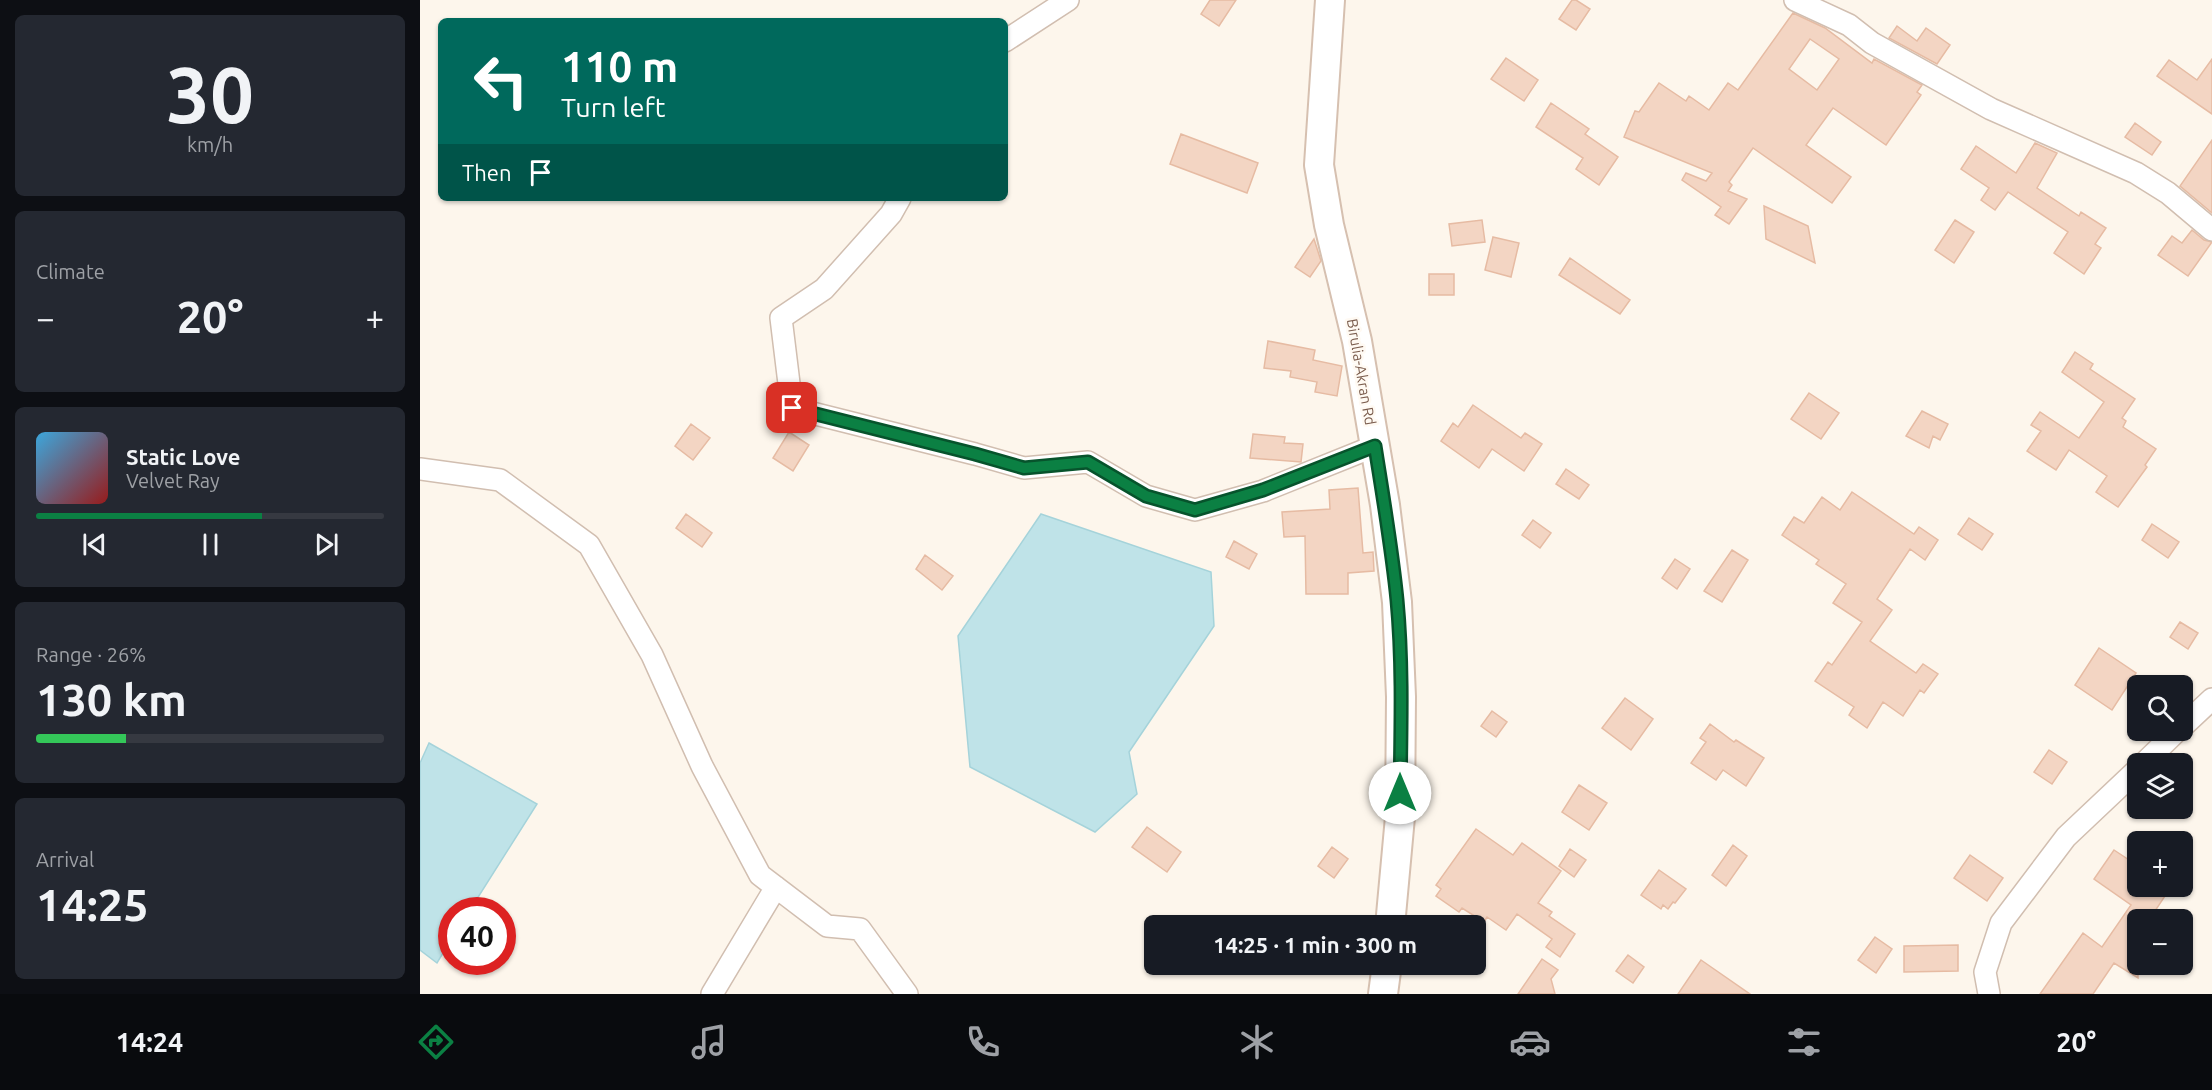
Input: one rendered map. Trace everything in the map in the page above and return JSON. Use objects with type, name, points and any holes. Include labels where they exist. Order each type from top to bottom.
[{"type":"street","points":[[1008,39],[1068,0]]},
{"type":"street","name":"Birulia-Akran Rd","points":[[1330,0],[1319,165],[1329,225],[1357,341],[1385,505],[1397,602],[1401,697],[1400,817],[1391,915]]},
{"type":"street","points":[[1795,0],[1849,25],[1872,43],[1991,109],[2136,172],[2168,193],[2212,230]]},
{"type":"street","points":[[898,201],[891,214],[824,289],[781,318],[792,408],[1024,468],[1088,462],[1146,496],[1195,510],[1263,490],[1375,446]]},
{"type":"street","points":[[420,469],[500,480],[589,545],[652,655],[702,766],[760,875],[827,926],[860,929],[908,994]]},
{"type":"street","points":[[2193,717],[2212,699]]},
{"type":"street","points":[[2155,753],[2167,741]]},
{"type":"street","points":[[1989,994],[1985,972],[2001,923],[2066,837],[2127,779]]},
{"type":"street","points":[[712,994],[777,887]]},
{"type":"street","points":[[1383,994],[1386,975]]},
{"type":"water","points":[[1041,514],[1211,572],[1214,626],[1129,752],[1137,794],[1095,832],[970,767],[958,636]]},
{"type":"water","points":[[429,743],[537,804],[478,897],[438,897],[437,963],[420,950],[420,763]]},
{"type":"building","points":[[1210,0],[1236,0],[1219,26],[1201,14]]},
{"type":"building","points":[[1572,0],[1590,9],[1576,30],[1559,19]]},
{"type":"building","points":[[1793,13],[1825,28],[1872,63],[1874,59],[1922,85],[1917,92],[1921,95],[1886,145],[1833,108],[1806,145],[1851,177],[1832,203],[1753,148],[1729,182],[1732,185],[1728,191],[1747,199],[1729,224],[1715,215],[1721,207],[1682,180],[1686,173],[1706,181],[1712,173],[1624,137],[1635,111],[1639,112],[1659,83],[1686,101],[1689,96],[1709,110],[1728,83],[1738,90]],"holes":[[[1810,39],[1839,59],[1817,90],[1789,69]]]},
{"type":"building","points":[[1897,26],[1917,41],[1926,28],[1950,45],[1937,64],[1889,38]]},
{"type":"building","points":[[1506,58],[1538,80],[1524,101],[1491,79]]},
{"type":"building","points":[[2212,59],[2212,114],[2157,76],[2169,60],[2197,80]]},
{"type":"building","points":[[1551,103],[1589,129],[1585,134],[1618,157],[1599,185],[1576,169],[1583,158],[1536,127]]},
{"type":"building","points":[[2135,123],[2161,142],[2152,155],[2125,137]]},
{"type":"building","points":[[1181,134],[1258,163],[1247,193],[1170,164]]},
{"type":"building","points":[[2212,140],[2212,213],[2180,186]]},
{"type":"building","points":[[2035,143],[2057,153],[2037,188],[2079,216],[2081,212],[2106,228],[2095,244],[2101,248],[2084,274],[2054,253],[2068,232],[2008,192],[1995,210],[1981,200],[1989,188],[1961,169],[1976,146],[2016,173]]},
{"type":"building","points":[[1764,206],[1808,226],[1815,263],[1766,239]]},
{"type":"building","points":[[1482,220],[1485,242],[1452,246],[1449,224]]},
{"type":"building","points":[[1955,220],[1974,232],[1954,263],[1935,250]]},
{"type":"building","points":[[2192,230],[2204,240],[2212,242],[2188,276],[2158,255],[2172,236],[2182,243]]},
{"type":"building","points":[[1493,237],[1519,243],[1511,277],[1485,270]]},
{"type":"building","points":[[1314,239],[1321,261],[1310,277],[1295,267]]},
{"type":"building","points":[[1570,258],[1630,300],[1620,314],[1559,275]]},
{"type":"building","points":[[1429,274],[1454,274],[1454,295],[1429,295]]},
{"type":"building","points":[[1268,341],[1315,350],[1313,360],[1342,366],[1337,396],[1315,392],[1317,382],[1290,377],[1291,371],[1264,368]]},
{"type":"building","points":[[2075,352],[2093,364],[2090,369],[2135,399],[2122,418],[2126,421],[2123,427],[2156,449],[2145,465],[2147,467],[2118,507],[2096,492],[2107,476],[2069,450],[2056,470],[2027,451],[2041,431],[2031,425],[2040,412],[2079,438],[2104,402],[2062,372]]},
{"type":"building","points":[[1809,393],[1839,413],[1821,439],[1791,419]]},
{"type":"building","points":[[1473,405],[1521,438],[1525,433],[1542,444],[1524,471],[1492,449],[1479,468],[1441,441],[1453,423],[1458,427]]},
{"type":"building","points":[[1922,411],[1948,424],[1940,440],[1933,436],[1929,448],[1906,436]]},
{"type":"building","points":[[691,424],[710,438],[693,460],[675,446]]},
{"type":"building","points":[[789,432],[809,445],[793,471],[773,458]]},
{"type":"building","points":[[1253,434],[1285,437],[1284,443],[1303,444],[1301,462],[1250,458]]},
{"type":"building","points":[[1566,469],[1589,485],[1579,499],[1556,484]]},
{"type":"building","points":[[1358,488],[1363,553],[1373,552],[1374,571],[1348,573],[1348,594],[1306,594],[1305,536],[1284,537],[1282,512],[1330,509],[1329,490]]},
{"type":"building","points":[[1852,492],[1914,534],[1919,527],[1938,540],[1925,560],[1910,549],[1877,599],[1892,610],[1870,641],[1916,673],[1923,664],[1938,674],[1924,693],[1920,690],[1903,716],[1883,702],[1867,728],[1849,715],[1854,707],[1815,681],[1828,662],[1832,665],[1862,622],[1833,603],[1846,584],[1816,564],[1819,560],[1782,535],[1794,517],[1804,523],[1822,497],[1840,510]]},
{"type":"building","points":[[686,514],[712,533],[702,547],[676,528]]},
{"type":"building","points":[[1969,518],[1993,534],[1982,550],[1958,534]]},
{"type":"building","points":[[1533,520],[1551,533],[1540,548],[1522,535]]},
{"type":"building","points":[[2152,524],[2179,542],[2168,558],[2142,540]]},
{"type":"building","points":[[1234,541],[1257,554],[1249,569],[1226,557]]},
{"type":"building","points":[[1732,550],[1748,560],[1722,602],[1704,591]]},
{"type":"building","points":[[925,555],[953,576],[942,590],[916,569]]},
{"type":"building","points":[[1675,559],[1690,569],[1677,589],[1662,578]]},
{"type":"building","points":[[2180,622],[2198,633],[2188,649],[2170,637]]},
{"type":"building","points":[[2099,648],[2136,673],[2127,675],[2127,687],[2112,710],[2075,685]]},
{"type":"building","points":[[1625,698],[1653,719],[1631,750],[1602,728]]},
{"type":"building","points":[[1492,711],[1507,722],[1496,737],[1481,726]]},
{"type":"building","points":[[1710,724],[1734,742],[1736,740],[1764,758],[1746,786],[1723,770],[1716,780],[1691,763],[1706,742],[1700,738]]},
{"type":"building","points":[[2049,750],[2067,762],[2052,784],[2034,772]]},
{"type":"building","points":[[1579,785],[1607,803],[1589,830],[1562,812]]},
{"type":"building","points":[[1147,827],[1181,852],[1167,872],[1132,847]]},
{"type":"building","points":[[1476,829],[1513,855],[1522,843],[1561,871],[1538,903],[1552,912],[1549,916],[1575,934],[1560,957],[1546,947],[1552,939],[1517,914],[1506,930],[1487,917],[1486,919],[1486,915],[1473,915],[1462,908],[1459,912],[1436,896],[1441,889],[1436,885]]},
{"type":"building","points":[[1733,845],[1747,856],[1726,886],[1712,875]]},
{"type":"building","points":[[1332,847],[1348,859],[1334,878],[1318,866]]},
{"type":"building","points":[[1570,849],[1586,860],[1574,877],[1559,866]]},
{"type":"building","points":[[2114,850],[2127,859],[2127,897],[2164,897],[2156,909],[2128,909],[2131,905],[2094,879]]},
{"type":"building","points":[[1970,855],[2003,878],[1987,901],[1954,878]]},
{"type":"building","points":[[1659,870],[1686,889],[1668,909],[1663,905],[1661,909],[1641,895]]},
{"type":"building","points":[[2127,911],[2127,971],[2114,963],[2093,994],[2040,994],[2083,933],[2102,947]]},
{"type":"building","points":[[1875,937],[1892,949],[1876,973],[1858,960]]},
{"type":"building","points":[[1958,945],[1958,971],[1904,972],[1904,946]]},
{"type":"building","points":[[1628,955],[1644,967],[1633,983],[1616,971]]},
{"type":"building","points":[[1542,959],[1558,970],[1551,979],[1555,994],[1518,994]]},
{"type":"building","points":[[1701,960],[1750,994],[1678,994]]},
{"type":"route","points":[[792,408],[1024,468],[1088,462],[1146,496],[1195,510],[1263,490],[1375,446],[1397,602],[1401,697],[1400,793]]}]
